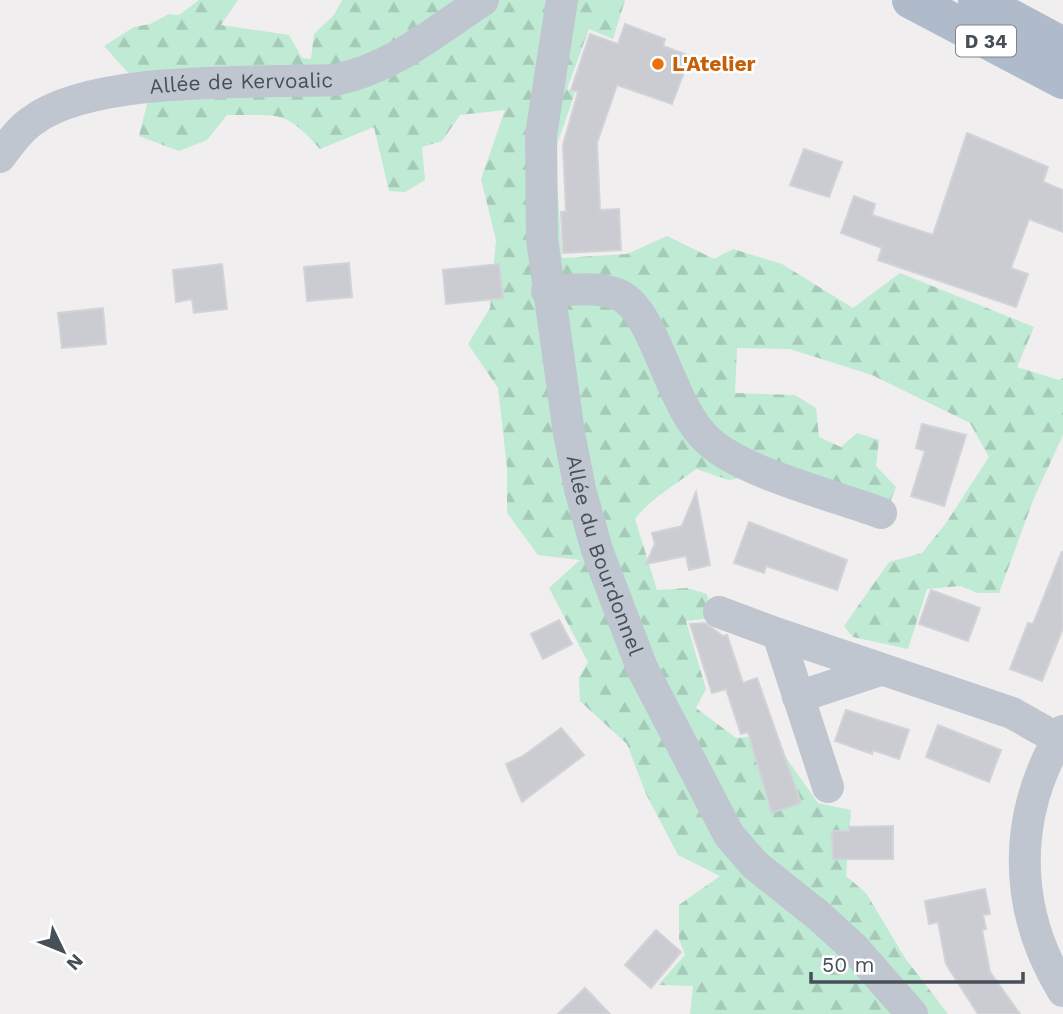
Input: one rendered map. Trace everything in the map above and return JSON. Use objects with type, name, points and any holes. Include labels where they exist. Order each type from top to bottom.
[{"type":"main road","name":"D 34","points":[[911,0],[1063,80]]},
{"type":"main road","name":"D 34","points":[[977,0],[1063,46]]},
{"type":"street","name":"Allée de Kervoalic","points":[[0,157],[32,121],[52,109],[116,90],[335,80],[366,74],[413,47],[483,0]]},
{"type":"street","name":"Allée du Bourdonnel","points":[[562,0],[541,135],[539,181],[547,290],[569,433],[588,519],[620,615],[666,716],[716,815],[741,851],[853,947],[912,1014]]},
{"type":"street","points":[[547,290],[587,289],[615,293],[628,299],[646,322],[676,397],[692,426],[715,447],[739,461],[881,513]]},
{"type":"street","points":[[719,611],[880,670],[1012,713],[1061,735],[1038,779],[1024,856],[1029,914],[1043,955],[1063,991]]},
{"type":"street","points":[[778,634],[828,787]]},
{"type":"street","points":[[799,696],[880,670]]},
{"type":"green space","points":[[199,0],[238,0],[221,25],[289,35],[302,58],[311,59],[314,34],[334,15],[342,0],[625,0],[613,39],[589,29],[567,89],[575,93],[555,150],[562,258],[627,254],[667,236],[714,259],[733,249],[782,264],[853,308],[900,273],[1034,327],[1017,367],[1059,380],[1063,378],[1063,435],[1034,498],[999,593],[978,593],[960,586],[927,589],[908,649],[853,637],[844,626],[889,562],[922,553],[946,523],[989,457],[970,423],[872,375],[790,349],[737,348],[735,393],[795,395],[816,408],[819,437],[841,447],[857,433],[879,440],[876,466],[896,487],[889,505],[781,470],[729,480],[696,469],[656,498],[635,519],[657,590],[687,588],[707,594],[711,618],[686,621],[706,689],[696,708],[736,738],[770,735],[818,803],[851,810],[846,876],[866,893],[905,958],[948,1014],[690,1014],[693,986],[658,985],[685,955],[679,939],[679,905],[720,876],[678,855],[646,794],[627,744],[580,701],[579,678],[588,662],[549,588],[580,560],[538,555],[507,513],[507,467],[498,388],[468,344],[490,308],[496,240],[481,179],[505,110],[460,115],[442,141],[422,147],[425,180],[405,192],[389,191],[374,127],[320,149],[298,127],[280,117],[227,115],[207,140],[179,151],[139,136],[149,96],[104,46],[134,27],[150,24],[169,14],[179,15]]},
{"type":"building","points":[[625,24],[665,39],[663,46],[690,56],[672,104],[617,85],[597,143],[600,210],[619,209],[621,250],[563,253],[561,212],[566,211],[563,145],[578,92],[571,90],[590,34],[618,44]]},
{"type":"building","points":[[967,133],[1048,167],[1043,182],[1063,190],[1063,232],[1029,219],[1011,268],[1028,274],[1016,307],[878,260],[882,248],[841,233],[854,196],[875,204],[872,215],[933,235]]},
{"type":"building","points":[[804,149],[842,162],[829,197],[790,185]]},
{"type":"building","points":[[349,263],[352,297],[307,301],[304,267]]},
{"type":"building","points":[[222,264],[227,309],[194,313],[192,299],[176,302],[173,270]]},
{"type":"building","points":[[499,264],[503,298],[446,304],[443,270]]},
{"type":"building","points":[[103,308],[106,344],[62,348],[58,313]]},
{"type":"building","points":[[922,424],[966,435],[944,506],[911,496],[925,451],[916,448]]},
{"type":"building","points":[[696,492],[710,565],[689,570],[686,556],[646,564],[655,544],[652,533],[682,526]]},
{"type":"building","points":[[749,522],[847,560],[837,590],[766,566],[764,573],[734,563]]},
{"type":"building","points":[[1062,551],[1063,628],[1042,681],[1010,669],[1028,623],[1033,624]]},
{"type":"building","points":[[931,590],[980,608],[968,641],[919,624]]},
{"type":"building","points":[[559,620],[572,644],[543,659],[531,634]]},
{"type":"building","points":[[705,623],[723,636],[727,635],[743,683],[757,678],[801,803],[772,813],[748,732],[741,734],[726,689],[712,693],[690,624]]},
{"type":"building","points":[[846,710],[909,730],[899,759],[873,750],[872,754],[835,741]]},
{"type":"building","points":[[938,725],[1001,750],[989,782],[926,757]]},
{"type":"building","points":[[561,728],[584,755],[522,802],[506,764],[523,756]]},
{"type":"building","points":[[893,826],[893,859],[833,859],[832,831],[849,831],[849,827]]},
{"type":"building","points":[[985,889],[990,914],[983,915],[986,929],[982,930],[990,972],[1020,1014],[978,1014],[946,964],[938,922],[929,924],[925,901]]},
{"type":"building","points":[[656,930],[681,952],[651,988],[625,965]]},
{"type":"building","points":[[585,988],[610,1014],[558,1014]]},
{"type":"place","name":"L'Atelier","points":[[658,64]]}]
